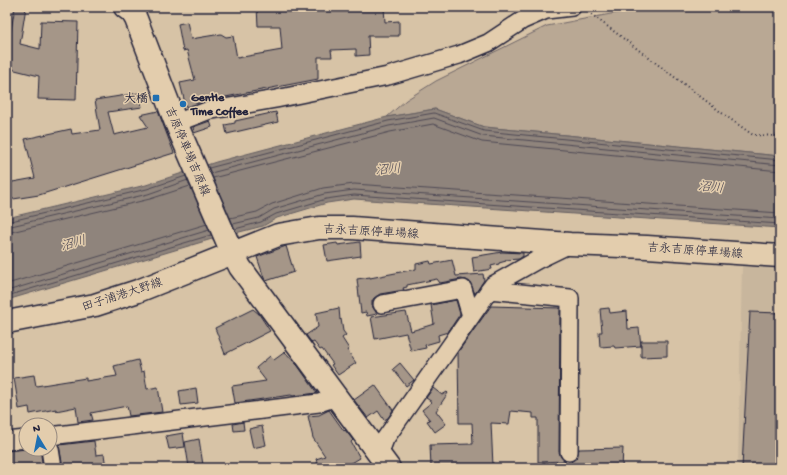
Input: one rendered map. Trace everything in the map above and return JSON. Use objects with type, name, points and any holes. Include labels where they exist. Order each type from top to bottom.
[{"type":"main road","name":"吉原停車場吉原線","points":[[130,9],[188,152],[229,247]]},
{"type":"main road","name":"吉永吉原停車場線","points":[[229,247],[278,235],[319,228],[352,228],[570,244],[647,247],[780,256]]},
{"type":"main road","name":"田子浦港大野線","points":[[7,322],[95,305],[138,291],[229,247]]},
{"type":"main road","points":[[229,247],[247,278],[334,393],[381,464]]},
{"type":"street","points":[[176,123],[207,111],[276,99],[388,76],[437,62],[488,43],[523,20],[546,10],[572,7]]},
{"type":"street","points":[[381,464],[382,447],[385,439],[493,285],[537,260],[570,244]]},
{"type":"street","points":[[382,304],[463,289],[471,316]]},
{"type":"street","points":[[489,290],[570,298],[569,452]]},
{"type":"street","points":[[58,435],[319,403],[328,400],[334,393]]},
{"type":"street","points":[[7,441],[18,440]]},
{"type":"street","points":[[51,457],[52,468]]},
{"type":"path","points":[[585,7],[591,14],[752,135],[780,136]]},
{"type":"shaded area","points":[[648,7],[780,7],[780,156],[484,127],[435,109],[387,117],[406,100],[436,81],[547,26]]},
{"type":"shaded area","points":[[742,265],[780,267],[780,468],[738,468]]},
{"type":"water","name":"沼川","points":[[435,109],[484,127],[780,156],[780,228],[354,199],[327,203],[277,218],[263,226],[212,239],[7,300],[7,218],[146,185],[216,162],[387,117]]},
{"type":"building","points":[[15,7],[26,7],[20,44],[40,49],[41,21],[78,22],[76,100],[38,99],[39,76],[7,68],[7,41],[9,41]]},
{"type":"building","points":[[257,7],[384,7],[385,22],[399,21],[399,36],[368,36],[369,55],[356,56],[356,49],[331,50],[332,57],[318,57],[318,79],[205,101],[186,107],[180,83],[195,80],[187,50],[183,51],[178,24],[187,22],[191,39],[221,34],[226,37],[233,36],[237,58],[282,50],[280,26],[258,26]]},
{"type":"building","points":[[139,93],[142,107],[108,112],[114,135],[148,127],[140,115],[158,111],[174,153],[39,195],[7,200],[7,183],[35,178],[25,139],[71,129],[72,134],[100,130],[95,100]]},
{"type":"building","points":[[276,112],[278,122],[227,134],[225,125],[235,123],[235,121]]},
{"type":"building","points":[[210,121],[212,127],[194,133],[193,127]]},
{"type":"building","points":[[360,242],[361,256],[327,261],[324,245]]},
{"type":"building","points":[[286,246],[294,272],[266,281],[257,257]]},
{"type":"building","points":[[502,252],[523,253],[523,256],[519,259],[506,260],[491,266],[492,269],[474,272],[472,257]]},
{"type":"building","points":[[452,260],[456,276],[483,274],[484,280],[475,294],[470,282],[466,280],[461,279],[440,283],[437,279],[407,285],[407,287],[403,288],[404,290],[380,294],[372,301],[372,306],[377,314],[367,316],[366,312],[361,313],[357,279],[416,269],[416,264],[430,261],[431,264]]},
{"type":"building","points":[[456,300],[460,314],[448,332],[438,335],[439,341],[425,345],[426,348],[411,351],[406,333],[375,339],[371,317],[406,312],[411,331],[434,324],[431,305]]},
{"type":"building","points":[[491,306],[560,308],[559,452],[561,457],[566,461],[538,462],[538,418],[533,418],[533,413],[511,411],[509,424],[491,423],[493,466],[431,467],[430,445],[473,444],[472,423],[459,423],[458,352]]},
{"type":"building","points":[[339,308],[340,320],[341,319],[343,331],[346,335],[342,338],[349,349],[347,350],[356,363],[338,375],[331,365],[333,364],[322,349],[320,350],[314,342],[312,343],[306,335],[318,327],[316,313]]},
{"type":"building","points":[[609,308],[610,313],[627,311],[628,329],[639,328],[641,346],[615,348],[614,346],[600,347],[599,332],[602,332],[600,309]]},
{"type":"building","points":[[253,309],[259,314],[270,331],[225,354],[215,328]]},
{"type":"building","points":[[750,312],[780,313],[780,468],[742,468]]},
{"type":"building","points":[[641,341],[667,341],[667,356],[641,357]]},
{"type":"building","points":[[285,352],[298,366],[317,393],[235,403],[232,386],[266,381],[256,368],[270,356],[274,360]]},
{"type":"building","points":[[138,360],[141,372],[144,371],[147,389],[158,387],[162,412],[129,416],[127,406],[91,413],[93,420],[78,422],[76,407],[30,414],[29,407],[19,409],[14,378],[34,375],[36,386],[86,378],[86,381],[117,376],[114,366]]},
{"type":"building","points":[[400,363],[414,380],[406,386],[393,369]]},
{"type":"building","points":[[375,385],[393,410],[388,418],[384,420],[378,411],[368,418],[354,400]]},
{"type":"building","points":[[196,388],[198,403],[181,405],[179,391]]},
{"type":"building","points":[[433,388],[442,395],[447,392],[448,393],[436,411],[446,424],[435,432],[427,421],[430,420],[422,410],[432,402],[426,398]]},
{"type":"building","points":[[329,410],[344,431],[345,430],[353,440],[351,442],[360,458],[350,464],[351,468],[319,468],[316,459],[325,456],[313,438],[308,416],[319,415]]},
{"type":"building","points":[[243,422],[244,430],[234,431],[233,424]]},
{"type":"building","points":[[262,426],[266,445],[253,448],[249,429]]},
{"type":"building","points":[[183,433],[185,447],[169,449],[166,436]]},
{"type":"building","points":[[199,439],[203,465],[189,467],[185,442]]},
{"type":"building","points":[[94,441],[96,455],[104,454],[106,468],[63,468],[59,445]]},
{"type":"building","points":[[623,448],[622,468],[571,468],[571,462],[577,457],[579,449]]},
{"type":"building","points":[[18,450],[18,457],[41,457],[43,468],[7,468],[7,451]]},
{"type":"place","name":"大橋","points":[[156,98]]},
{"type":"place","name":"Gentle Time Coffee","points":[[183,104]]}]
